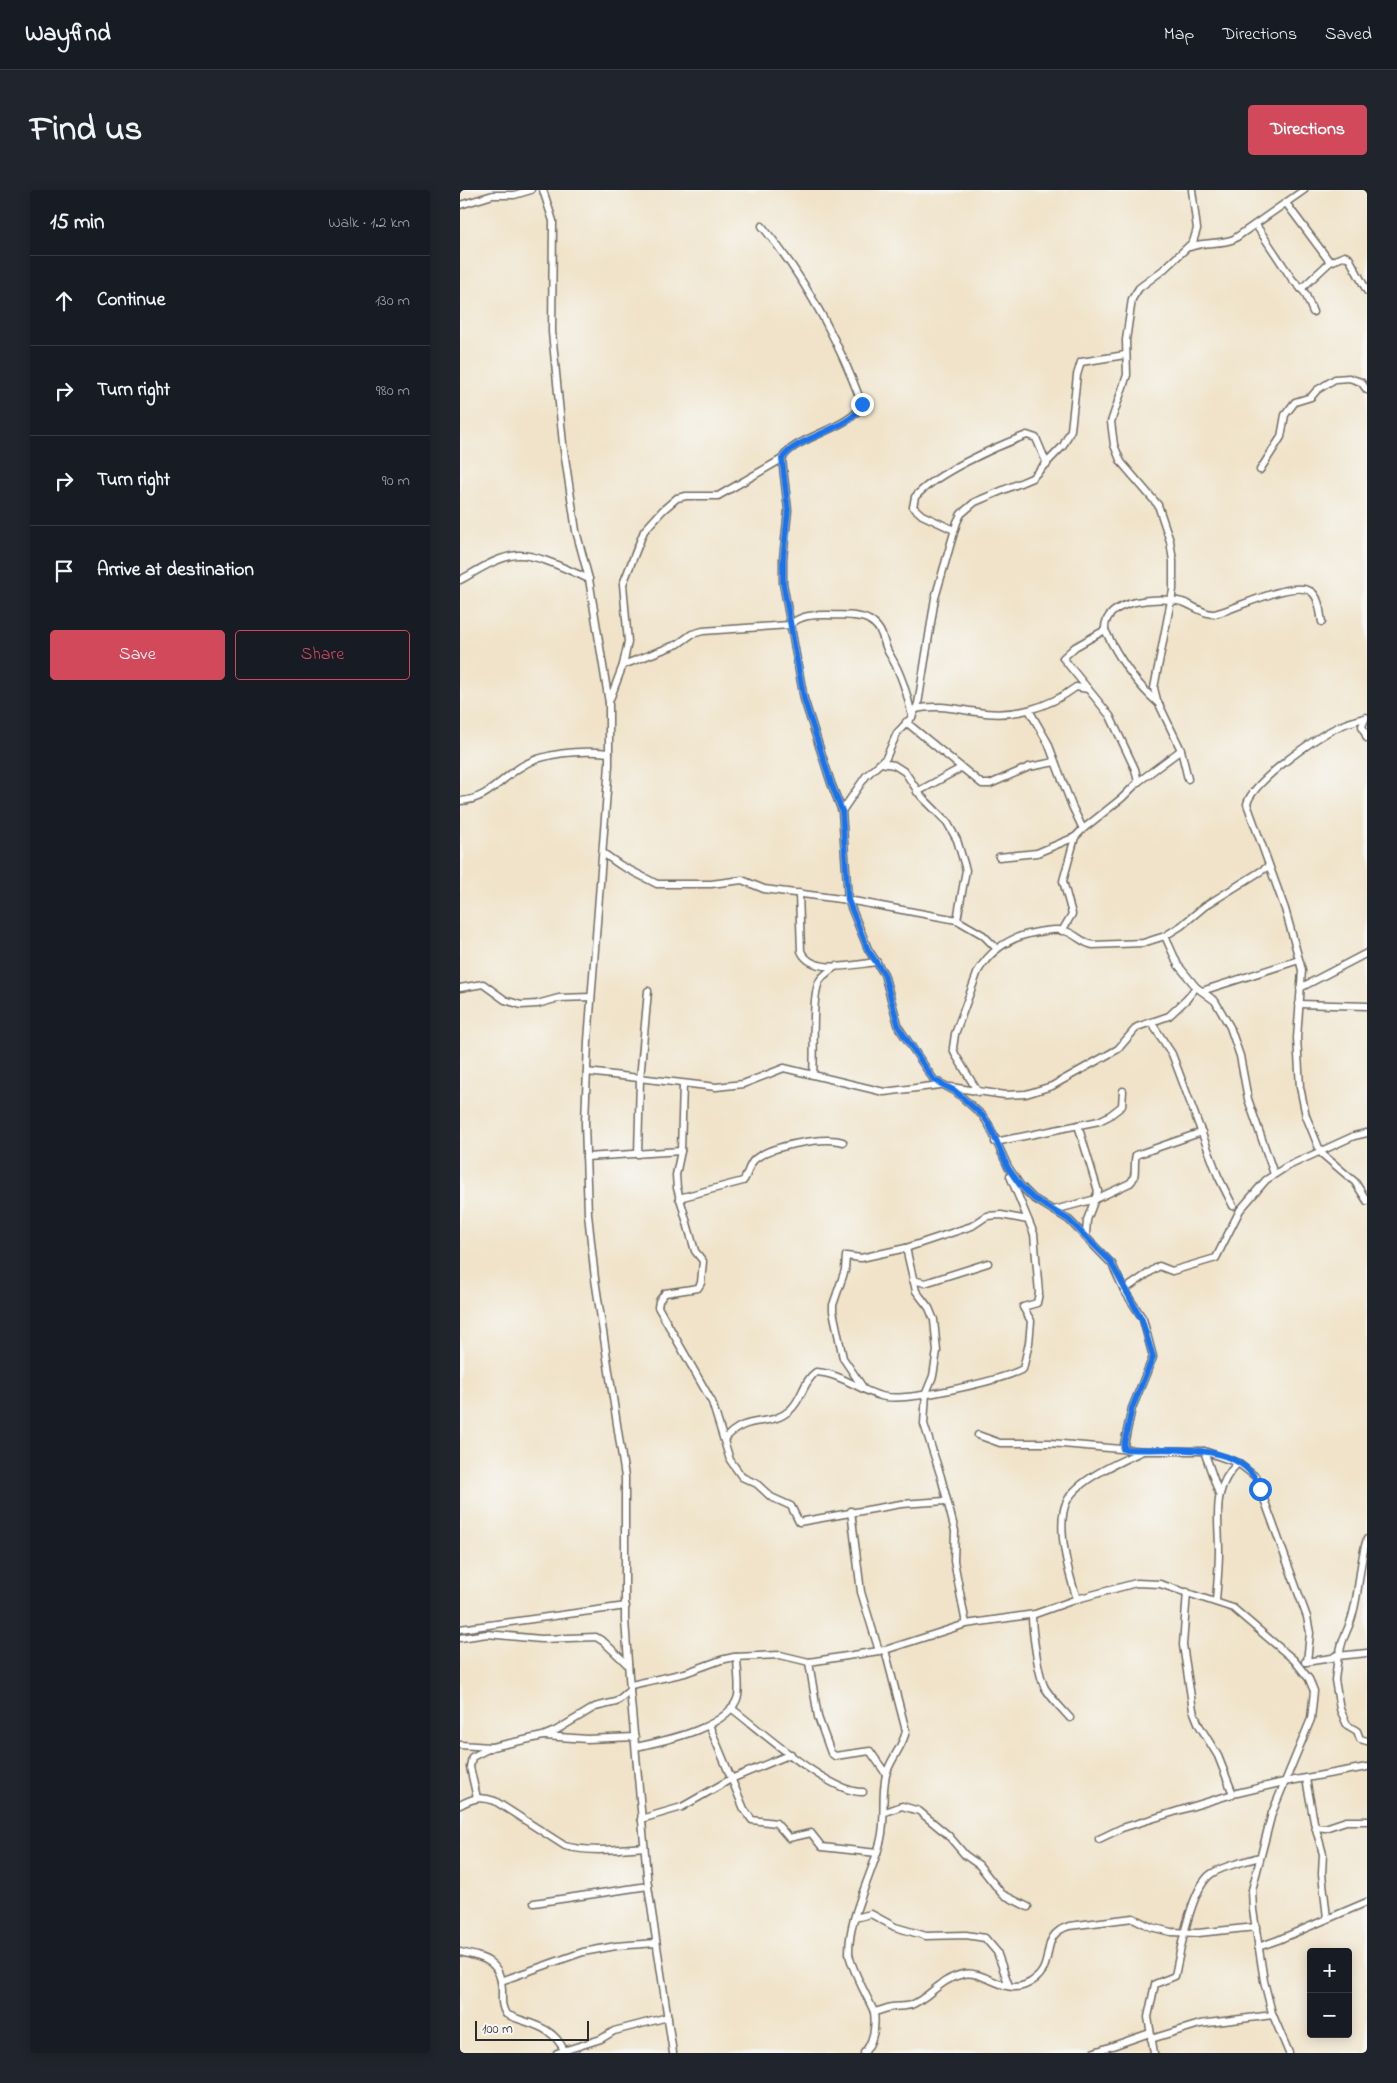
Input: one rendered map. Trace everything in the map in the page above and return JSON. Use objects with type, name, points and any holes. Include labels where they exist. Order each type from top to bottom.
[{"type":"street","points":[[460,205],[493,195],[514,195],[531,190]]},
{"type":"street","points":[[543,190],[553,221],[552,332],[555,380],[576,531],[589,579],[609,703],[609,753],[587,1072],[586,1157],[591,1253],[625,1477],[628,1665],[641,1819],[648,1886],[673,2053]]},
{"type":"street","points":[[1189,247],[1197,229],[1192,190]]},
{"type":"street","points":[[1293,190],[1293,198]]},
{"type":"street","points":[[1188,780],[1181,750],[1159,704],[1154,688],[1171,600],[1173,560],[1161,512],[1156,501],[1123,466],[1114,445],[1112,422],[1127,375],[1125,355],[1131,304],[1136,292],[1189,247],[1203,242],[1228,242],[1256,225],[1304,190]]},
{"type":"street","points":[[1286,203],[1330,262]]},
{"type":"street","points":[[1256,225],[1301,289],[1313,312]]},
{"type":"street","points":[[609,703],[623,665],[628,642],[623,584],[645,529],[679,497],[718,496],[782,459],[791,449],[840,424],[862,404],[815,301],[802,278],[762,226]]},
{"type":"street","points":[[1301,289],[1330,262],[1340,257],[1348,258],[1367,291]]},
{"type":"street","points":[[842,811],[866,776],[881,763],[906,722],[912,717],[923,686],[936,598],[946,567],[954,530],[961,514],[968,507],[1032,478],[1047,464],[1070,435],[1080,363],[1088,359],[1125,355]]},
{"type":"street","points":[[1260,470],[1281,437],[1285,415],[1295,402],[1310,397],[1317,390],[1335,379],[1360,381],[1367,378]]},
{"type":"street","points":[[1360,381],[1367,390]]},
{"type":"street","points":[[954,530],[922,514],[913,507],[915,496],[929,484],[947,473],[1027,435],[1036,438],[1047,464]]},
{"type":"street","points":[[724,1440],[730,1432],[743,1423],[771,1419],[790,1410],[815,1372],[841,1378],[884,1397],[902,1398],[988,1382],[1017,1372],[1024,1367],[1030,1341],[1031,1320],[1024,1313],[1023,1307],[1036,1304],[1039,1298],[1034,1234],[989,1124],[983,1116],[955,1091],[934,1080],[899,1028],[884,974],[868,950],[848,900],[842,811],[807,710],[783,583],[783,559],[788,510],[782,459]]},
{"type":"street","points":[[460,580],[498,561],[519,555],[561,567],[589,579]]},
{"type":"street","points":[[1159,704],[1135,679],[1114,649],[1104,630],[1106,620],[1118,607],[1153,599],[1171,600],[1213,614],[1275,593],[1302,588],[1316,596],[1322,622]]},
{"type":"street","points":[[623,665],[678,644],[692,634],[703,631],[790,625],[800,618],[811,616],[860,617],[870,620],[884,635],[889,655],[899,672],[912,717]]},
{"type":"street","points":[[1104,630],[1075,647],[1063,658],[1110,716],[1135,769],[1138,782]]},
{"type":"street","points":[[915,709],[940,706],[978,713],[1018,713],[1061,698],[1076,687],[1089,689]]},
{"type":"street","points":[[1029,710],[1048,743],[1083,828]]},
{"type":"street","points":[[1366,718],[1362,726],[1367,738]]},
{"type":"street","points":[[1366,718],[1339,726],[1314,740],[1280,767],[1250,797],[1248,806],[1285,909],[1302,970],[1296,1038],[1300,1087],[1308,1122],[1321,1152],[1355,1182],[1367,1201]]},
{"type":"street","points":[[906,722],[960,768],[982,784],[990,784],[1029,767],[1055,762]]},
{"type":"street","points":[[1062,931],[1072,914],[1063,879],[1076,837],[1083,828],[1122,798],[1138,782],[1181,750]]},
{"type":"street","points":[[460,801],[478,799],[520,766],[549,756],[575,752],[609,753]]},
{"type":"street","points":[[881,763],[894,765],[903,770],[917,792],[947,822],[962,852],[966,873],[957,920]]},
{"type":"street","points":[[917,792],[960,768]]},
{"type":"street","points":[[999,857],[1037,853],[1076,837]]},
{"type":"street","points":[[603,853],[620,865],[657,884],[716,884],[742,880],[761,888],[848,900],[957,920],[983,935],[997,949]]},
{"type":"street","points":[[978,1092],[955,1054],[953,1045],[972,983],[983,963],[997,949],[1017,936],[1048,930],[1062,931],[1085,943],[1102,946],[1143,944],[1164,936],[1181,926],[1205,906],[1269,866]]},
{"type":"street","points":[[800,893],[802,955],[814,963],[837,966],[877,962]]},
{"type":"street","points":[[1164,936],[1178,965],[1196,987],[1215,1001],[1234,1036],[1240,1056],[1248,1099],[1274,1174]]},
{"type":"street","points":[[1300,988],[1367,952]]},
{"type":"street","points":[[1202,991],[1299,960]]},
{"type":"street","points":[[813,1074],[815,1002],[818,985],[822,977],[837,966]]},
{"type":"street","points":[[460,988],[483,984],[505,1000],[521,1005],[537,1004],[559,998],[591,998]]},
{"type":"street","points":[[587,1072],[716,1087],[739,1085],[780,1068],[792,1068],[884,1092],[942,1085],[978,1092],[1014,1095],[1052,1086],[1116,1051],[1135,1029],[1168,1016],[1187,1000],[1196,987]]},
{"type":"street","points":[[638,1154],[640,1079],[648,991]]},
{"type":"street","points":[[1299,1004],[1367,1006]]},
{"type":"street","points":[[1151,1022],[1172,1054],[1218,1176],[1234,1206]]},
{"type":"street","points":[[684,1084],[681,1151],[676,1175],[679,1198],[695,1250],[703,1261],[701,1283],[692,1290],[665,1293],[659,1301],[658,1307],[712,1402],[730,1460],[742,1477],[757,1484],[771,1497],[791,1506],[799,1522],[851,1512],[946,1501]]},
{"type":"street","points":[[995,1142],[1099,1121],[1112,1115],[1122,1106],[1123,1091]]},
{"type":"street","points":[[1078,1126],[1096,1186],[1096,1199],[1087,1220],[1086,1234]]},
{"type":"street","points":[[1054,1210],[1096,1199],[1132,1182],[1137,1167],[1136,1155],[1202,1132]]},
{"type":"street","points":[[1124,1290],[1159,1266],[1172,1271],[1216,1258],[1240,1210],[1256,1189],[1274,1174],[1354,1136],[1367,1133]]},
{"type":"street","points":[[679,1198],[703,1194],[744,1180],[754,1160],[777,1147],[817,1142],[843,1142]]},
{"type":"street","points":[[586,1157],[681,1151]]},
{"type":"street","points":[[1008,1168],[1030,1196],[1069,1220],[1110,1261],[1124,1290],[1142,1320],[1153,1355],[1132,1408],[1123,1449]]},
{"type":"street","points":[[864,1389],[843,1358],[833,1311],[833,1305],[845,1270],[846,1257],[849,1255],[861,1258],[906,1248],[972,1226],[987,1216],[1001,1215],[1028,1220]]},
{"type":"street","points":[[906,1248],[917,1294],[932,1313],[936,1340],[933,1376],[926,1393],[925,1431],[941,1477],[955,1532],[954,1561],[966,1624]]},
{"type":"street","points":[[913,1280],[925,1283],[988,1263]]},
{"type":"street","points":[[978,1435],[1000,1443],[1050,1443],[1144,1451],[1204,1451],[1238,1463],[1256,1477],[1303,1606],[1310,1633],[1307,1662]]},
{"type":"street","points":[[1077,1599],[1066,1556],[1063,1524],[1066,1504],[1074,1492],[1093,1477],[1144,1451]]},
{"type":"street","points":[[1204,1451],[1220,1496]]},
{"type":"street","points":[[1216,1602],[1219,1551],[1217,1510],[1226,1475],[1238,1463]]},
{"type":"street","points":[[851,1512],[860,1584],[906,1731],[886,1774],[884,1792],[885,1812],[877,1853],[855,1918],[849,1954],[874,2012],[873,2037],[864,2053]]},
{"type":"street","points":[[1367,1539],[1359,1568],[1358,1589],[1350,1624],[1344,1634],[1338,1656],[1335,1680],[1340,1709],[1347,1725],[1356,1731],[1361,1740],[1367,1741]]},
{"type":"street","points":[[477,1798],[470,1760],[475,1755],[492,1747],[544,1736],[564,1727],[595,1706],[616,1702],[630,1687],[685,1673],[721,1660],[737,1657],[780,1655],[809,1662],[882,1651],[966,1624],[1032,1615],[1124,1585],[1143,1582],[1160,1584],[1187,1592],[1238,1612],[1296,1663],[1314,1689],[1314,1710],[1306,1734],[1268,1823],[1259,1857],[1252,1899],[1267,1994],[1288,2053]]},
{"type":"street","points":[[1187,1592],[1183,1645],[1193,1710],[1199,1725],[1218,1756],[1233,1794]]},
{"type":"street","points":[[460,1629],[626,1606]]},
{"type":"street","points":[[1032,1615],[1032,1626],[1042,1681],[1055,1702],[1070,1718]]},
{"type":"street","points":[[460,1638],[481,1634],[541,1640],[596,1638],[604,1642],[628,1665]]},
{"type":"street","points":[[1296,1663],[1367,1653]]},
{"type":"street","points":[[636,1747],[670,1739],[709,1725],[730,1708],[738,1697],[737,1657]]},
{"type":"street","points":[[809,1662],[816,1707],[831,1753],[834,1756],[866,1750],[870,1751],[886,1774]]},
{"type":"street","points":[[730,1708],[835,1784],[856,1792],[863,1792]]},
{"type":"street","points":[[709,1725],[744,1809],[752,1820],[776,1824],[789,1838],[811,1833],[822,1847],[877,1853]]},
{"type":"street","points":[[544,1736],[587,1739],[635,1737]]},
{"type":"street","points":[[460,1745],[492,1747]]},
{"type":"street","points":[[641,1819],[682,1807],[731,1779],[791,1754]]},
{"type":"street","points":[[1099,1839],[1122,1828],[1233,1794],[1284,1782],[1367,1767]]},
{"type":"street","points":[[1306,1779],[1315,1826],[1323,1854],[1322,1875],[1327,1918]]},
{"type":"street","points":[[460,1805],[483,1797],[495,1802],[565,1846],[600,1850],[644,1847]]},
{"type":"street","points":[[885,1812],[902,1806],[919,1811],[948,1835],[965,1855],[979,1865],[1002,1894],[1028,1907]]},
{"type":"street","points":[[1315,1826],[1325,1828],[1346,1821],[1367,1821]]},
{"type":"street","points":[[1154,2053],[1148,2017],[1155,1984],[1158,1981],[1174,1977],[1192,1908],[1210,1875],[1259,1857]]},
{"type":"street","points":[[534,1903],[648,1886]]},
{"type":"street","points":[[1258,1946],[1278,1940],[1367,1902]]},
{"type":"street","points":[[855,1918],[871,1914],[895,1927],[926,1936],[966,1935],[985,1938],[998,1952],[1009,1986]]},
{"type":"street","points":[[874,2012],[911,2005],[938,1984],[962,1974],[974,1975],[1017,1988],[1039,1976],[1047,1962],[1051,1937],[1061,1929],[1069,1926],[1134,1918],[1159,1930],[1184,1933],[1256,1927]]},
{"type":"street","points":[[501,1981],[583,1952],[616,1946],[656,1943]]},
{"type":"street","points":[[460,1952],[490,1962],[498,1969],[501,1981],[502,2008],[506,2014],[536,2023],[550,2031],[559,2040],[564,2050]]},
{"type":"street","points":[[1092,2053],[1200,2024],[1273,2015]]},
{"type":"street","points":[[557,2053],[591,2042],[622,2028],[668,2017]]},
{"type":"route","points":[[862,404],[860,408],[840,424],[791,449],[784,454],[782,459],[788,510],[784,543],[783,583],[804,699],[818,745],[842,811],[848,900],[868,950],[883,971],[899,1028],[934,1080],[955,1091],[983,1116],[989,1124],[1002,1157],[1020,1185],[1033,1198],[1069,1220],[1090,1244],[1110,1261],[1124,1290],[1142,1320],[1153,1357],[1132,1408],[1123,1449],[1204,1451],[1232,1460],[1247,1468],[1256,1477],[1260,1489]]}]
